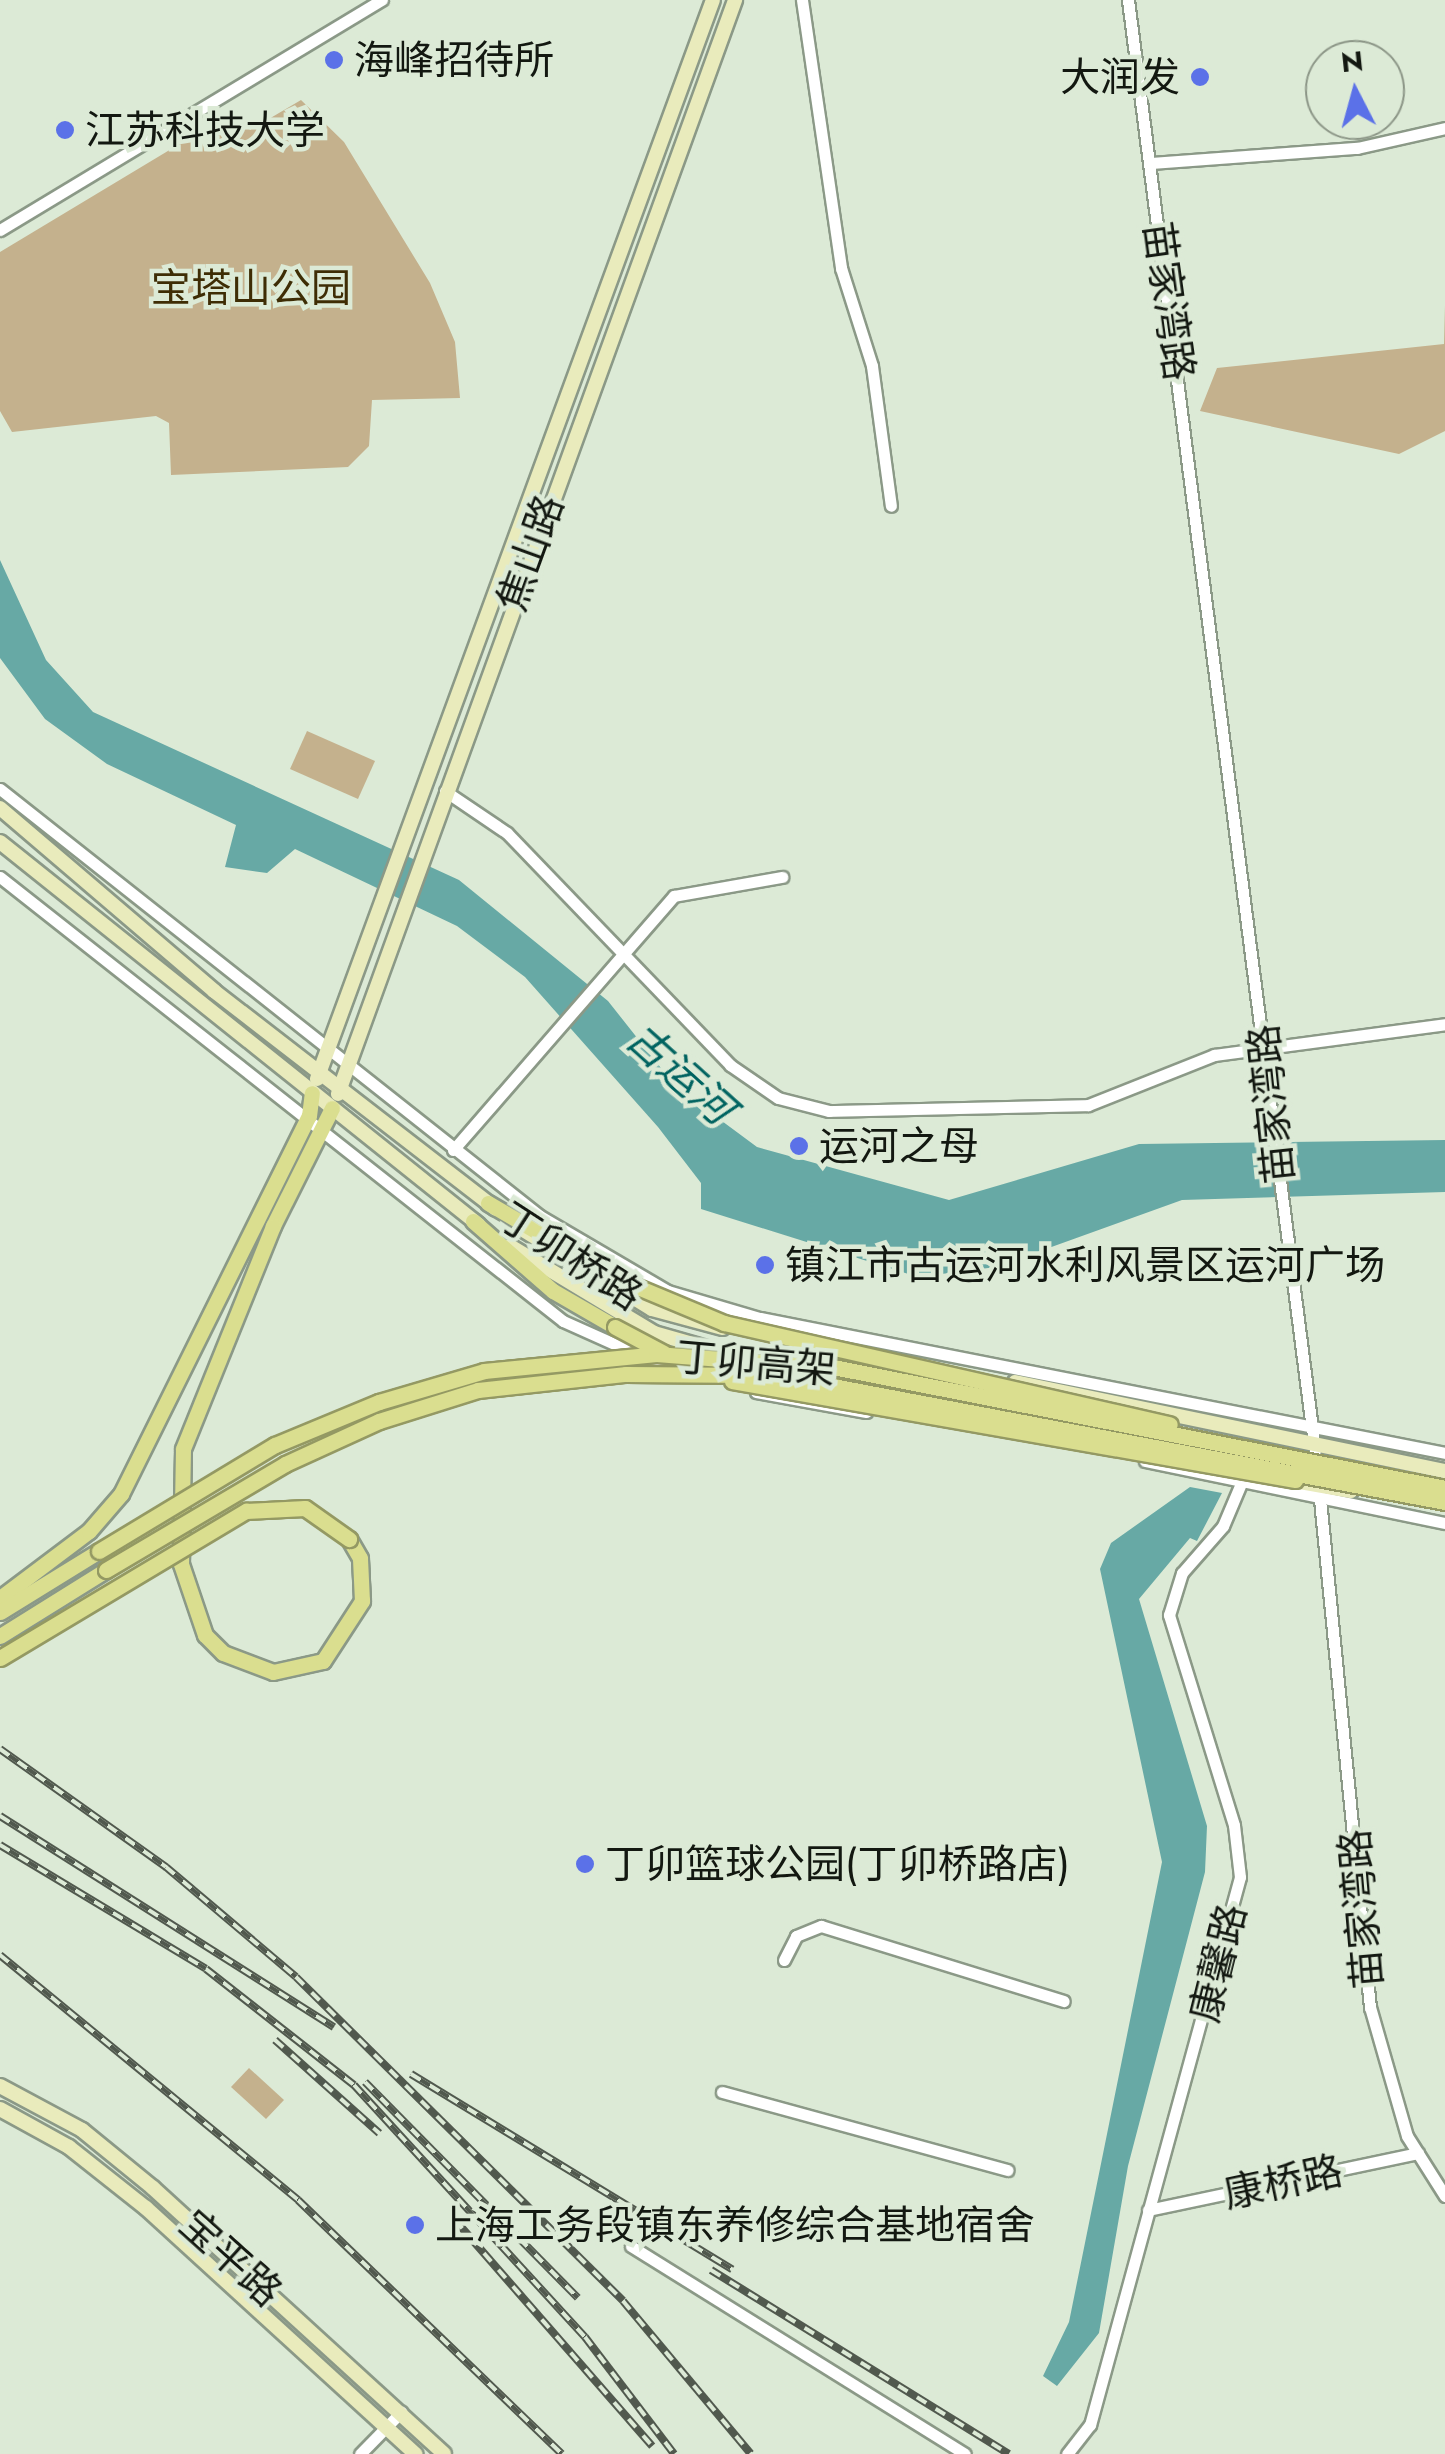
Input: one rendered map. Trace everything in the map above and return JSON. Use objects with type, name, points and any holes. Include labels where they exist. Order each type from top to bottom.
[{"type":"highway","points":[[0,1598],[89,1531],[121,1494],[309,1116],[312,1093]]},
{"type":"highway","points":[[0,1658],[246,1511],[305,1508],[348,1539],[362,1601],[323,1661],[274,1672],[224,1654],[205,1634],[181,1564],[183,1450],[332,1108]]},
{"type":"highway","points":[[488,1203],[616,1278],[724,1323],[1135,1412],[1226,1442]]},
{"type":"highway","points":[[473,1221],[553,1291],[614,1328],[734,1382],[1253,1478],[1353,1484]]},
{"type":"highway","name":"丁卯高架","points":[[0,1612],[275,1445],[444,1380],[656,1354],[838,1368],[1445,1488]]},
{"type":"highway","name":"丁卯高架","points":[[0,1636],[106,1570],[333,1440],[478,1390],[664,1373],[838,1386],[1353,1484],[1445,1506]]},
{"type":"main road","name":"焦山路","points":[[312,1093],[713,0]]},
{"type":"main road","name":"焦山路","points":[[332,1108],[735,0]]},
{"type":"main road","name":"丁卯桥路","points":[[0,808],[319,1074],[488,1203],[652,1309],[1445,1471]]},
{"type":"main road","name":"丁卯桥路","points":[[0,842],[473,1221],[654,1333],[1321,1493],[1445,1506]]},
{"type":"main road","name":"宝平路","points":[[0,2086],[96,2142],[402,2412],[444,2454]]},
{"type":"main road","name":"宝平路","points":[[0,2109],[69,2147],[146,2208],[416,2454]]},
{"type":"street","points":[[0,230],[382,0]]},
{"type":"street","points":[[802,0],[840,268],[872,366],[891,506]]},
{"type":"street","name":"苗家湾路","points":[[1128,0],[1314,1427],[1370,2007],[1418,2153],[1445,2196]]},
{"type":"street","points":[[1151,163],[1357,148],[1445,128]]},
{"type":"street","points":[[0,789],[348,1070],[540,1216],[668,1291],[760,1318],[1445,1453]]},
{"type":"street","points":[[445,791],[508,833],[730,1065],[778,1098],[829,1112],[1088,1105],[1214,1055],[1445,1024]]},
{"type":"street","points":[[0,876],[309,1116],[563,1321],[682,1374],[1321,1493],[1445,1523]]},
{"type":"street","points":[[454,1150],[674,896],[782,877]]},
{"type":"street","name":"康馨路","points":[[1067,2454],[1090,2425],[1240,1877],[1234,1825],[1169,1615],[1182,1573],[1223,1526],[1242,1481]]},
{"type":"street","points":[[784,1960],[796,1936],[821,1926],[1064,2001]]},
{"type":"street","points":[[722,2092],[1008,2170]]},
{"type":"street","name":"康桥路","points":[[1148,2210],[1418,2153]]},
{"type":"street","points":[[631,2246],[965,2454]]},
{"type":"street","points":[[360,2454],[391,2428],[402,2412]]},
{"type":"green space","name":"宝塔山公园","points":[[301,100],[344,142],[430,283],[455,342],[460,398],[372,400],[369,446],[348,467],[171,475],[169,423],[156,416],[12,432],[0,411],[0,252],[236,110],[250,130]]},
{"type":"green space","points":[[1445,305],[1445,431],[1399,454],[1200,411],[1217,368],[1444,344]]},
{"type":"green space","points":[[307,731],[375,761],[358,799],[290,769]]},
{"type":"green space","points":[[249,2068],[284,2100],[266,2119],[231,2087]]},
{"type":"water","points":[[0,560],[46,660],[93,712],[459,880],[608,1001],[676,1087],[757,1147],[949,1200],[1139,1144],[1445,1140],[1445,1192],[1182,1200],[996,1267],[918,1277],[701,1209],[701,1183],[658,1127],[525,977],[457,926],[295,849],[267,873],[225,867],[236,825],[107,764],[45,719],[0,658]]},
{"type":"water","points":[[1190,1487],[1222,1493],[1197,1541],[1190,1538],[1139,1599],[1207,1826],[1205,1872],[1128,2166],[1099,2333],[1057,2386],[1043,2376],[1069,2322],[1162,1862],[1100,1569],[1111,1543]]},
{"type":"railway","points":[[0,1749],[166,1867],[296,1977],[623,2301],[751,2454]]},
{"type":"railway","points":[[0,1816],[334,2027]]},
{"type":"railway","points":[[0,1845],[206,1969],[354,2085],[585,2337],[674,2454]]},
{"type":"railway","points":[[0,1955],[298,2200],[562,2454]]},
{"type":"railway","points":[[275,2040],[379,2133]]},
{"type":"railway","points":[[411,2074],[732,2269]]},
{"type":"railway","points":[[365,2082],[578,2298]]},
{"type":"railway","points":[[455,2220],[652,2446]]},
{"type":"railway","points":[[711,2270],[1009,2454]]},
{"type":"place","name":"海峰招待所","points":[[334,60]]},
{"type":"place","name":"大润发","points":[[1200,77]]},
{"type":"place","name":"江苏科技大学","points":[[65,130]]},
{"type":"place","name":"运河之母","points":[[799,1146]]},
{"type":"place","name":"镇江市古运河水利风景区运河广场","points":[[765,1265]]},
{"type":"place","name":"丁卯篮球公园(丁卯桥路店)","points":[[585,1864]]},
{"type":"place","name":"上海工务段镇东养修综合基地宿舍","points":[[415,2225]]},
{"type":"water label","name":"古运河","points":[[680,1074]]}]
